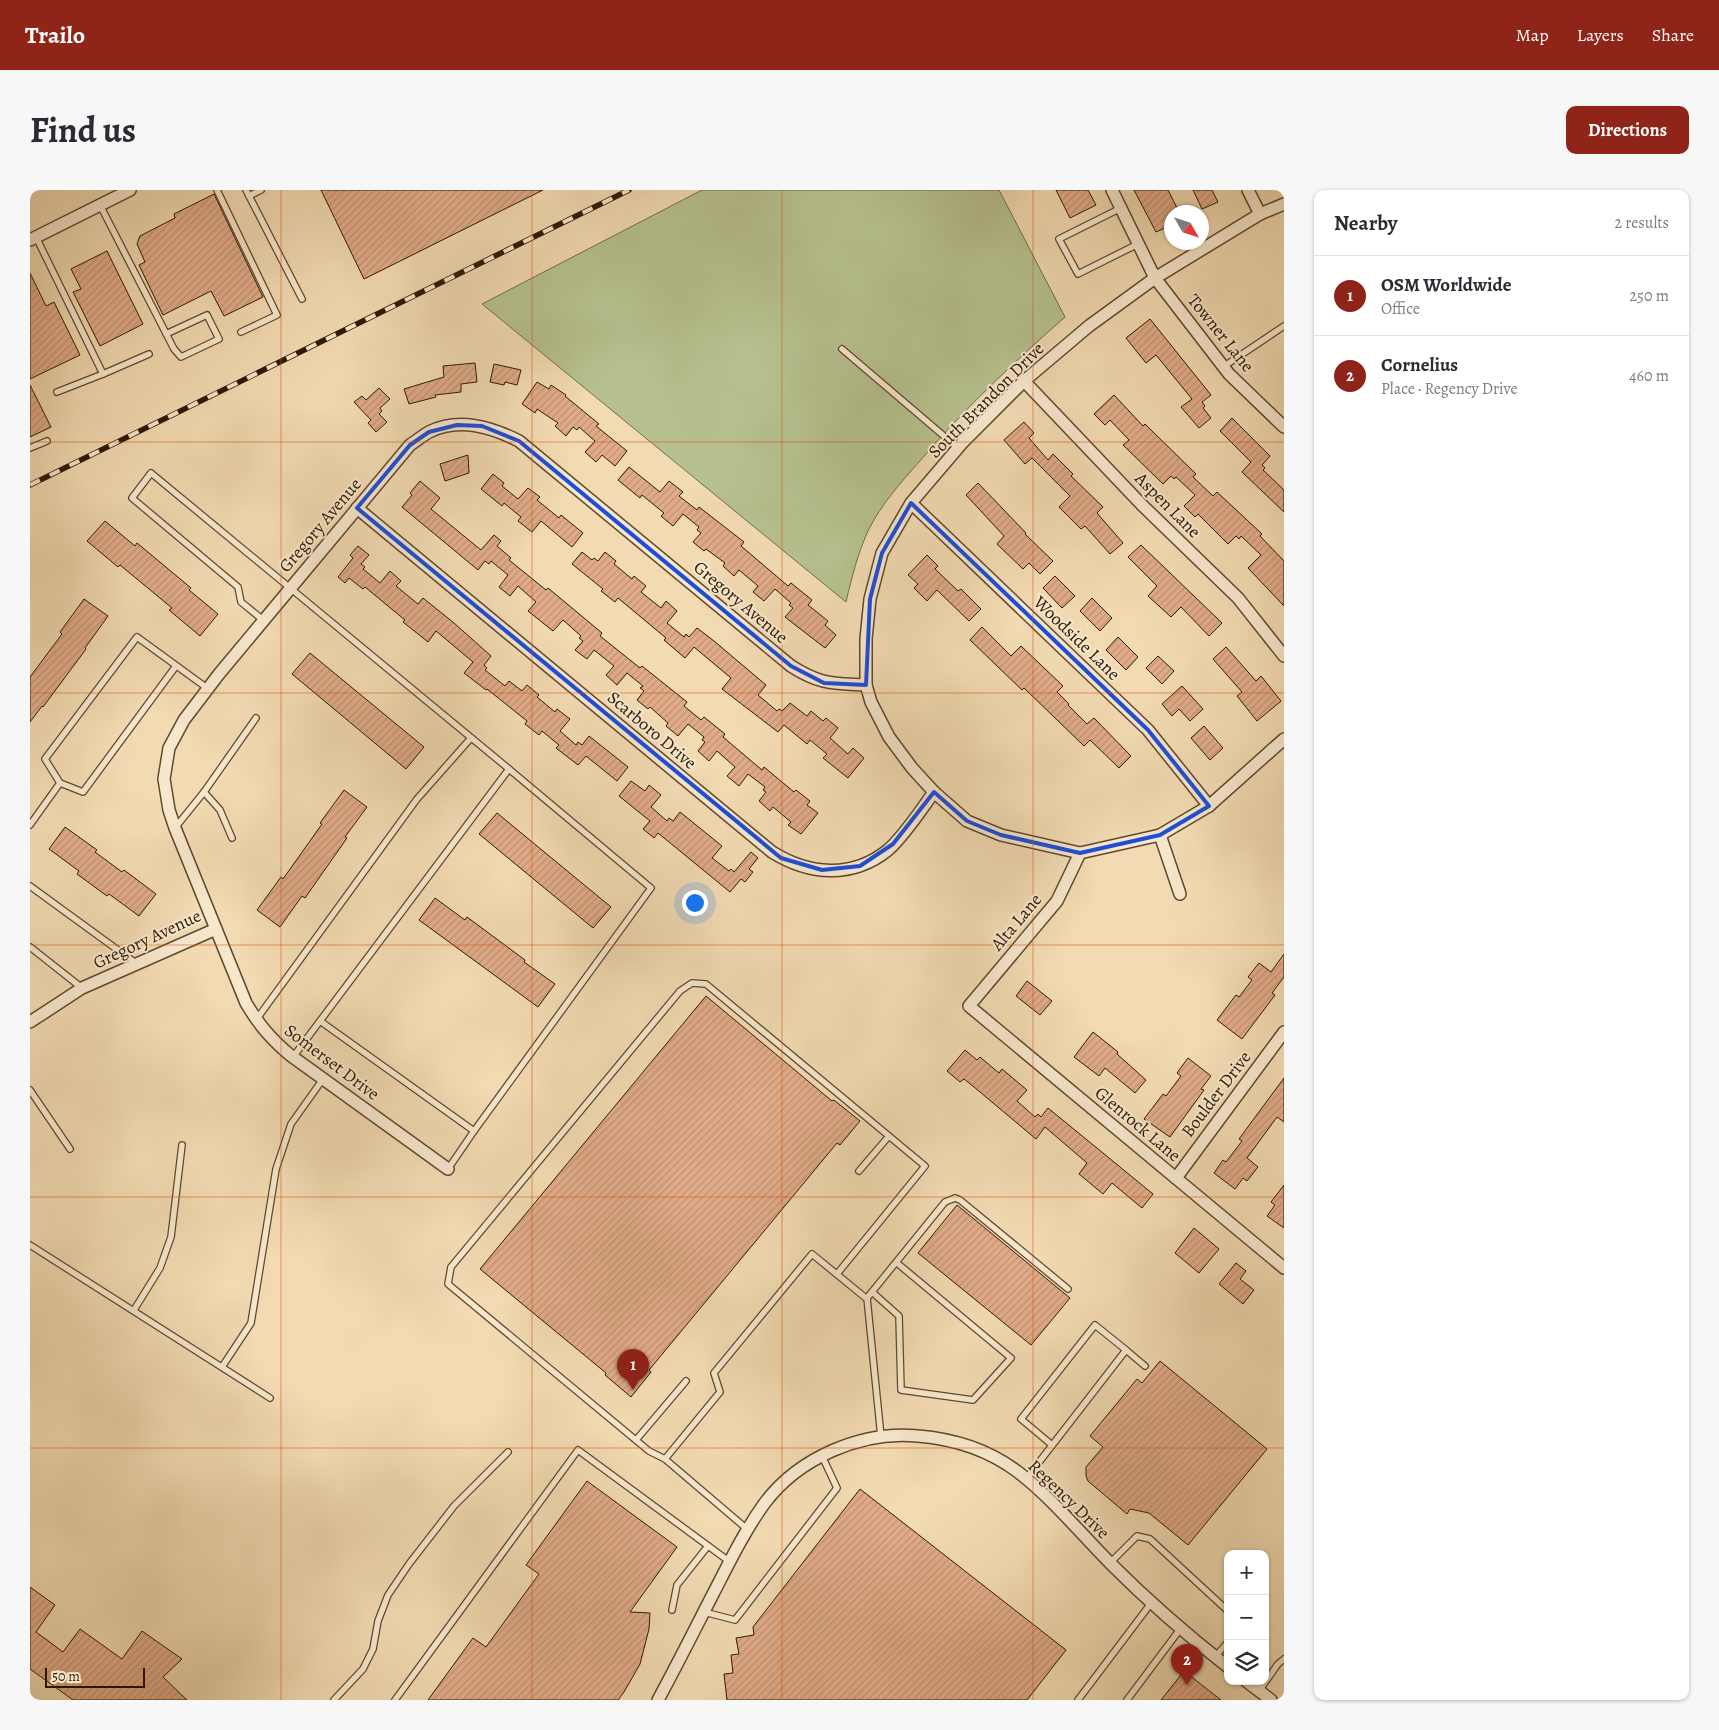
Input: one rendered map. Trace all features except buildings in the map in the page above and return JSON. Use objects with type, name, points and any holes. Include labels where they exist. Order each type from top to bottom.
[{"type":"street","points":[[33,238],[130,190]]},
{"type":"street","name":"Towner Lane","points":[[1112,190],[1155,278],[1224,367],[1284,427]]},
{"type":"street","points":[[1248,190],[1260,214]]},
{"type":"street","name":"South Brandon Drive","points":[[1080,853],[1001,835],[967,821],[934,792],[912,768],[889,737],[871,702],[866,685],[866,638],[870,599],[882,553],[911,504],[958,448],[1024,381],[1088,326],[1155,278],[1260,214],[1284,204]]},
{"type":"street","name":"Aspen Lane","points":[[1024,381],[1142,505],[1238,598],[1284,656]]},
{"type":"street","name":"Gregory Avenue","points":[[30,1022],[82,988],[216,929],[169,810],[164,779],[169,748],[184,720],[263,620],[410,445],[429,432],[457,425],[482,426],[497,430],[519,441],[791,666],[809,678],[824,683],[866,685]]},
{"type":"street","name":"Woodside Lane","points":[[911,504],[1148,730],[1209,806]]},
{"type":"street","name":"Scarboro Drive","points":[[356,508],[772,852],[790,862],[811,869],[834,871],[866,863],[880,856],[894,844],[934,792]]},
{"type":"street","points":[[1080,853],[1160,835],[1209,806],[1284,739]]},
{"type":"street","points":[[1160,835],[1180,894]]},
{"type":"street","name":"Alta Lane","points":[[969,1006],[1057,901],[1080,853]]},
{"type":"street","name":"Somerset Drive","points":[[216,929],[246,1003],[271,1039],[293,1058],[448,1169]]},
{"type":"street","name":"Glenrock Lane","points":[[969,1006],[1284,1268]]},
{"type":"street","name":"Boulder Drive","points":[[1176,1178],[1284,1032]]},
{"type":"street","name":"Regency Drive","points":[[658,1700],[747,1529],[764,1504],[780,1486],[822,1456],[854,1443],[900,1434],[937,1437],[954,1441],[990,1455],[1017,1471],[1110,1563],[1181,1628],[1224,1664]]},
{"type":"street","points":[[1251,1685],[1271,1700]]},
{"type":"lane","points":[[217,190],[277,315],[241,332]]},
{"type":"lane","points":[[261,190],[247,193],[302,299]]},
{"type":"lane","points":[[100,205],[166,334],[181,357],[219,339],[207,314],[166,334]]},
{"type":"lane","points":[[1121,208],[1059,239],[1078,274],[1138,244]]},
{"type":"lane","points":[[33,238],[103,374]]},
{"type":"lane","points":[[1224,367],[1284,326]]},
{"type":"lane","points":[[842,349],[958,448]]},
{"type":"lane","points":[[57,392],[149,354]]},
{"type":"lane","points":[[30,448],[47,441]]},
{"type":"lane","points":[[263,620],[241,602],[238,587],[132,498],[151,473],[651,888],[474,1130],[448,1169]]},
{"type":"lane","points":[[176,666],[83,792],[60,783],[45,759],[137,638],[208,688]]},
{"type":"lane","points":[[175,828],[204,792],[256,718]]},
{"type":"lane","points":[[256,1020],[417,799],[471,738]]},
{"type":"lane","points":[[293,1058],[509,769]]},
{"type":"lane","points":[[30,825],[60,783]]},
{"type":"lane","points":[[204,792],[220,810],[232,838]]},
{"type":"lane","points":[[30,886],[137,964]]},
{"type":"lane","points":[[30,947],[82,988]]},
{"type":"lane","points":[[747,1529],[665,1459],[636,1440],[448,1284],[451,1267],[680,991],[692,983],[706,984],[925,1166],[837,1274]]},
{"type":"lane","points":[[320,1021],[474,1130]]},
{"type":"lane","points":[[222,1367],[251,1323],[276,1169],[291,1124],[323,1079]]},
{"type":"lane","points":[[30,1090],[70,1150]]},
{"type":"lane","points":[[859,1172],[889,1136]]},
{"type":"lane","points":[[134,1310],[160,1268],[170,1237],[182,1145]]},
{"type":"lane","points":[[881,1438],[867,1299],[945,1202],[954,1198],[960,1200],[1068,1290]]},
{"type":"lane","points":[[30,1245],[270,1398]]},
{"type":"lane","points":[[665,1459],[720,1392],[714,1373],[812,1254],[867,1299]]},
{"type":"lane","points":[[872,1292],[900,1316],[902,1390],[973,1400],[1012,1358],[897,1263]]},
{"type":"lane","points":[[1052,1445],[1021,1419],[1095,1325],[1145,1366]]},
{"type":"lane","points":[[1026,1479],[1126,1350]]},
{"type":"lane","points":[[636,1440],[686,1381]]},
{"type":"lane","points":[[396,1700],[578,1450],[730,1562]]},
{"type":"lane","points":[[334,1700],[364,1669],[373,1649],[378,1621],[388,1595],[409,1564],[454,1506],[508,1452]]},
{"type":"lane","points":[[704,1612],[735,1620],[837,1488],[822,1456]]},
{"type":"lane","points":[[1110,1563],[1137,1536],[1150,1539],[1224,1607]]},
{"type":"lane","points":[[672,1610],[677,1585],[708,1546]]},
{"type":"lane","points":[[1078,1700],[1152,1602]]},
{"type":"lane","points":[[1127,1700],[1181,1628]]},
{"type":"lane","points":[[1215,1657],[1224,1647]]},
{"type":"lane","points":[[1259,1691],[1278,1664],[1284,1660]]},
{"type":"highlighted area","points":[[457,425],[482,426],[519,441],[791,666],[824,683],[866,685],[870,599],[882,553],[911,503],[1148,730],[1209,806],[1160,835],[1080,853],[1001,835],[967,821],[934,792],[893,844],[860,866],[822,870],[781,858],[357,508],[410,445],[429,432]]},
{"type":"green space","points":[[702,190],[999,190],[1065,317],[971,405],[936,442],[892,494],[879,511],[865,538],[846,602],[482,304]]},
{"type":"railway","points":[[30,485],[629,190]]},
{"type":"place","name":"OSM Worldwide","points":[[633,1390]]},
{"type":"place","name":"Cornelius","points":[[1187,1685]]}]
